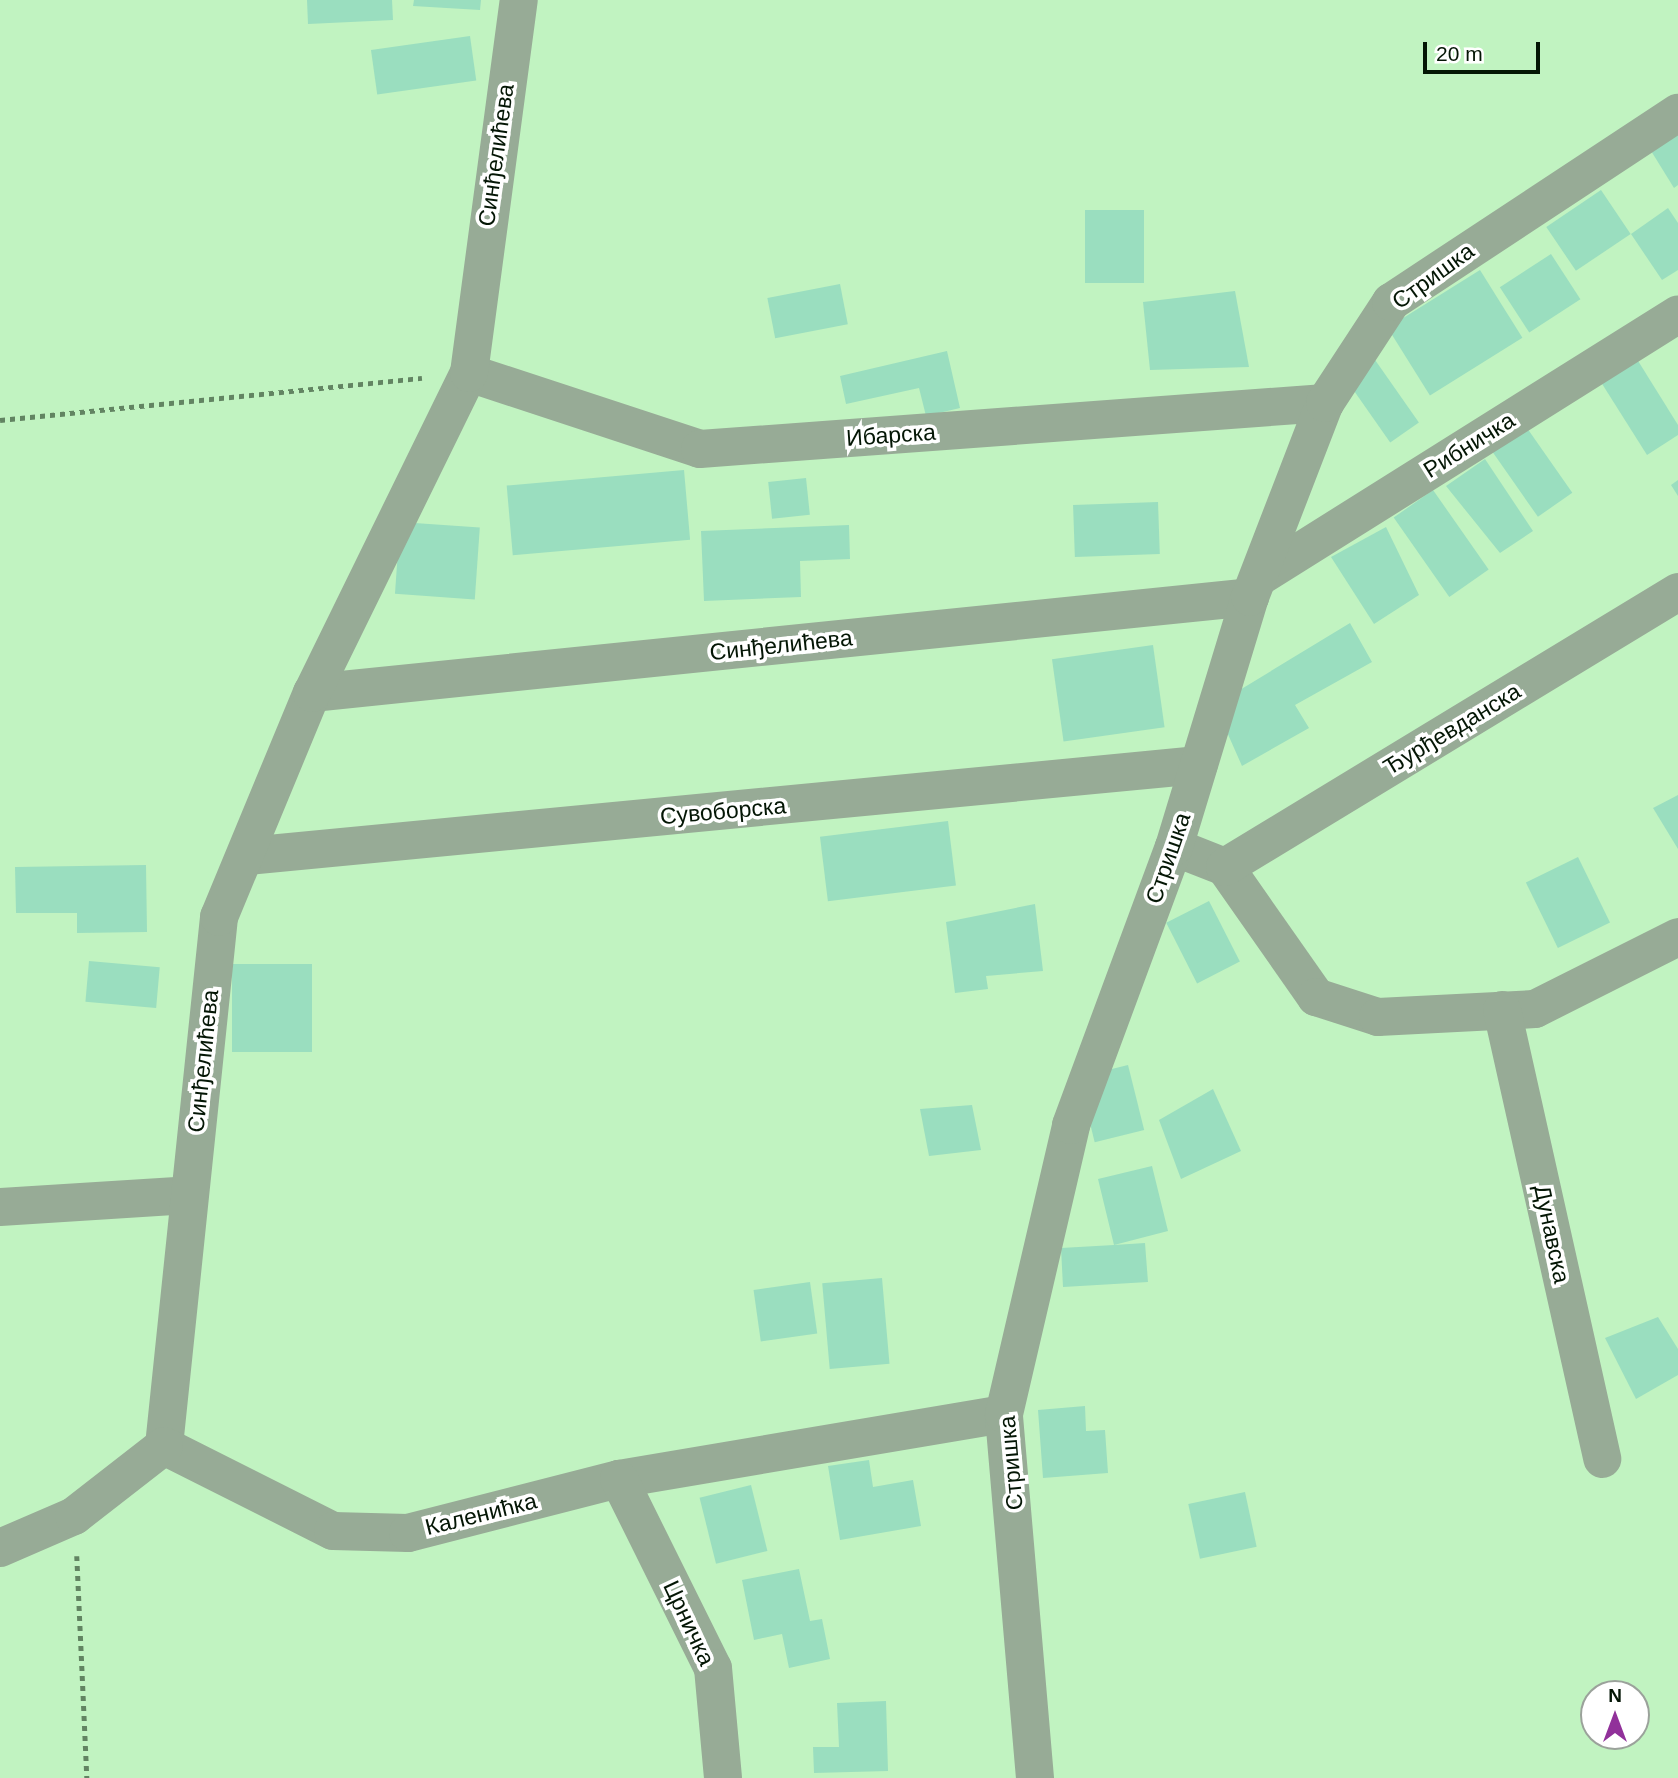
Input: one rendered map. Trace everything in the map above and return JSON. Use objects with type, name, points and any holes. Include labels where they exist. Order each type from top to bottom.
[{"type":"street","name":"Синђелићева","points":[[164,1446],[219,917],[247,856],[312,693],[469,373],[519,0]]},
{"type":"street","name":"Стришка","points":[[1035,1778],[1004,1414],[1071,1125],[1174,847],[1255,587],[1325,402],[1391,302],[1678,113]]},
{"type":"street","name":"Рибничка","points":[[1255,587],[1678,314]]},
{"type":"street","name":"Ибарска","points":[[469,373],[701,449],[1325,402]]},
{"type":"street","name":"Синђелићева","points":[[312,693],[1255,587]]},
{"type":"street","name":"Ђурђевданска","points":[[1225,867],[1678,592]]},
{"type":"street","name":"Сувоборска","points":[[247,856],[1199,765]]},
{"type":"street","points":[[1174,847],[1225,867],[1316,997],[1378,1017],[1535,1009],[1678,937]]},
{"type":"street","name":"Дунавска","points":[[1502,1010],[1602,1459]]},
{"type":"street","points":[[0,1207],[188,1195]]},
{"type":"street","name":"Каленићка","points":[[164,1446],[333,1531],[408,1532],[619,1479],[1004,1414]]},
{"type":"street","points":[[0,1548],[74,1516],[164,1446]]},
{"type":"street","name":"Црничка","points":[[619,1479],[713,1668],[723,1778]]},
{"type":"path","points":[[0,420],[469,373]]},
{"type":"path","points":[[74,1516],[87,1778]]},
{"type":"building","points":[[307,0],[392,0],[393,20],[308,24]]},
{"type":"building","points":[[414,0],[481,0],[480,10],[413,6]]},
{"type":"building","points":[[470,36],[476,81],[377,94],[371,50]]},
{"type":"building","points":[[1678,128],[1678,185],[1674,188],[1648,146]]},
{"type":"building","points":[[1601,190],[1631,234],[1576,271],[1546,227]]},
{"type":"building","points":[[1668,208],[1678,223],[1678,270],[1662,280],[1631,234]]},
{"type":"building","points":[[1085,210],[1144,210],[1144,283],[1085,283]]},
{"type":"building","points":[[1551,254],[1580,299],[1529,333],[1500,287]]},
{"type":"building","points":[[1480,270],[1522,338],[1430,396],[1388,328]]},
{"type":"building","points":[[840,284],[848,324],[775,338],[767,298]]},
{"type":"building","points":[[1235,291],[1249,367],[1150,370],[1143,302]]},
{"type":"building","points":[[947,351],[960,408],[926,416],[919,388],[846,404],[840,376]]},
{"type":"building","points":[[1635,356],[1678,425],[1678,435],[1647,455],[1599,379]]},
{"type":"building","points":[[1373,357],[1419,423],[1390,443],[1344,377]]},
{"type":"building","points":[[1527,428],[1572,493],[1538,517],[1493,452]]},
{"type":"building","points":[[1485,459],[1533,531],[1500,553],[1446,486]]},
{"type":"building","points":[[684,470],[690,540],[513,555],[507,486]]},
{"type":"building","points":[[806,478],[810,515],[772,519],[768,482]]},
{"type":"building","points":[[1678,480],[1678,496],[1671,485]]},
{"type":"building","points":[[1433,490],[1489,569],[1449,597],[1394,518]]},
{"type":"building","points":[[1158,502],[1160,554],[1075,557],[1073,505]]},
{"type":"building","points":[[400,522],[480,528],[475,599],[395,594]]},
{"type":"building","points":[[849,525],[850,559],[800,561],[801,597],[704,601],[701,531]]},
{"type":"building","points":[[1386,527],[1419,595],[1374,624],[1331,557]]},
{"type":"building","points":[[1350,623],[1372,662],[1295,705],[1309,728],[1242,766],[1215,705]]},
{"type":"building","points":[[1153,645],[1165,727],[1064,741],[1052,659]]},
{"type":"building","points":[[1678,795],[1678,849],[1653,808]]},
{"type":"building","points":[[948,821],[956,886],[828,901],[820,837]]},
{"type":"building","points":[[1578,857],[1610,923],[1558,948],[1526,882]]},
{"type":"building","points":[[146,865],[147,932],[77,933],[77,913],[16,913],[15,867]]},
{"type":"building","points":[[1209,901],[1240,962],[1197,983],[1166,923]]},
{"type":"building","points":[[1035,904],[1043,971],[986,976],[988,989],[955,993],[946,922]]},
{"type":"building","points":[[89,961],[160,967],[156,1008],[85,1002]]},
{"type":"building","points":[[232,964],[312,964],[312,1052],[232,1052]]},
{"type":"building","points":[[1128,1065],[1144,1130],[1095,1142],[1079,1077]]},
{"type":"building","points":[[1213,1089],[1241,1151],[1181,1179],[1159,1120]]},
{"type":"building","points":[[972,1105],[981,1150],[929,1156],[920,1109]]},
{"type":"building","points":[[1152,1166],[1168,1231],[1114,1245],[1098,1179]]},
{"type":"building","points":[[1145,1243],[1148,1282],[1063,1287],[1061,1248]]},
{"type":"building","points":[[882,1278],[889,1364],[830,1369],[822,1283]]},
{"type":"building","points":[[810,1282],[817,1333],[761,1341],[754,1290]]},
{"type":"building","points":[[1658,1317],[1678,1349],[1678,1375],[1636,1399],[1605,1338]]},
{"type":"building","points":[[1085,1406],[1086,1431],[1105,1430],[1108,1473],[1043,1478],[1038,1410]]},
{"type":"building","points":[[869,1460],[873,1487],[913,1480],[921,1526],[840,1540],[828,1466]]},
{"type":"building","points":[[751,1485],[767,1551],[716,1564],[700,1498]]},
{"type":"building","points":[[1245,1492],[1257,1547],[1200,1559],[1188,1504]]},
{"type":"building","points":[[799,1569],[810,1621],[822,1619],[830,1659],[789,1668],[782,1634],[754,1640],[742,1580]]},
{"type":"building","points":[[886,1701],[888,1771],[814,1773],[813,1747],[839,1747],[837,1703]]}]
